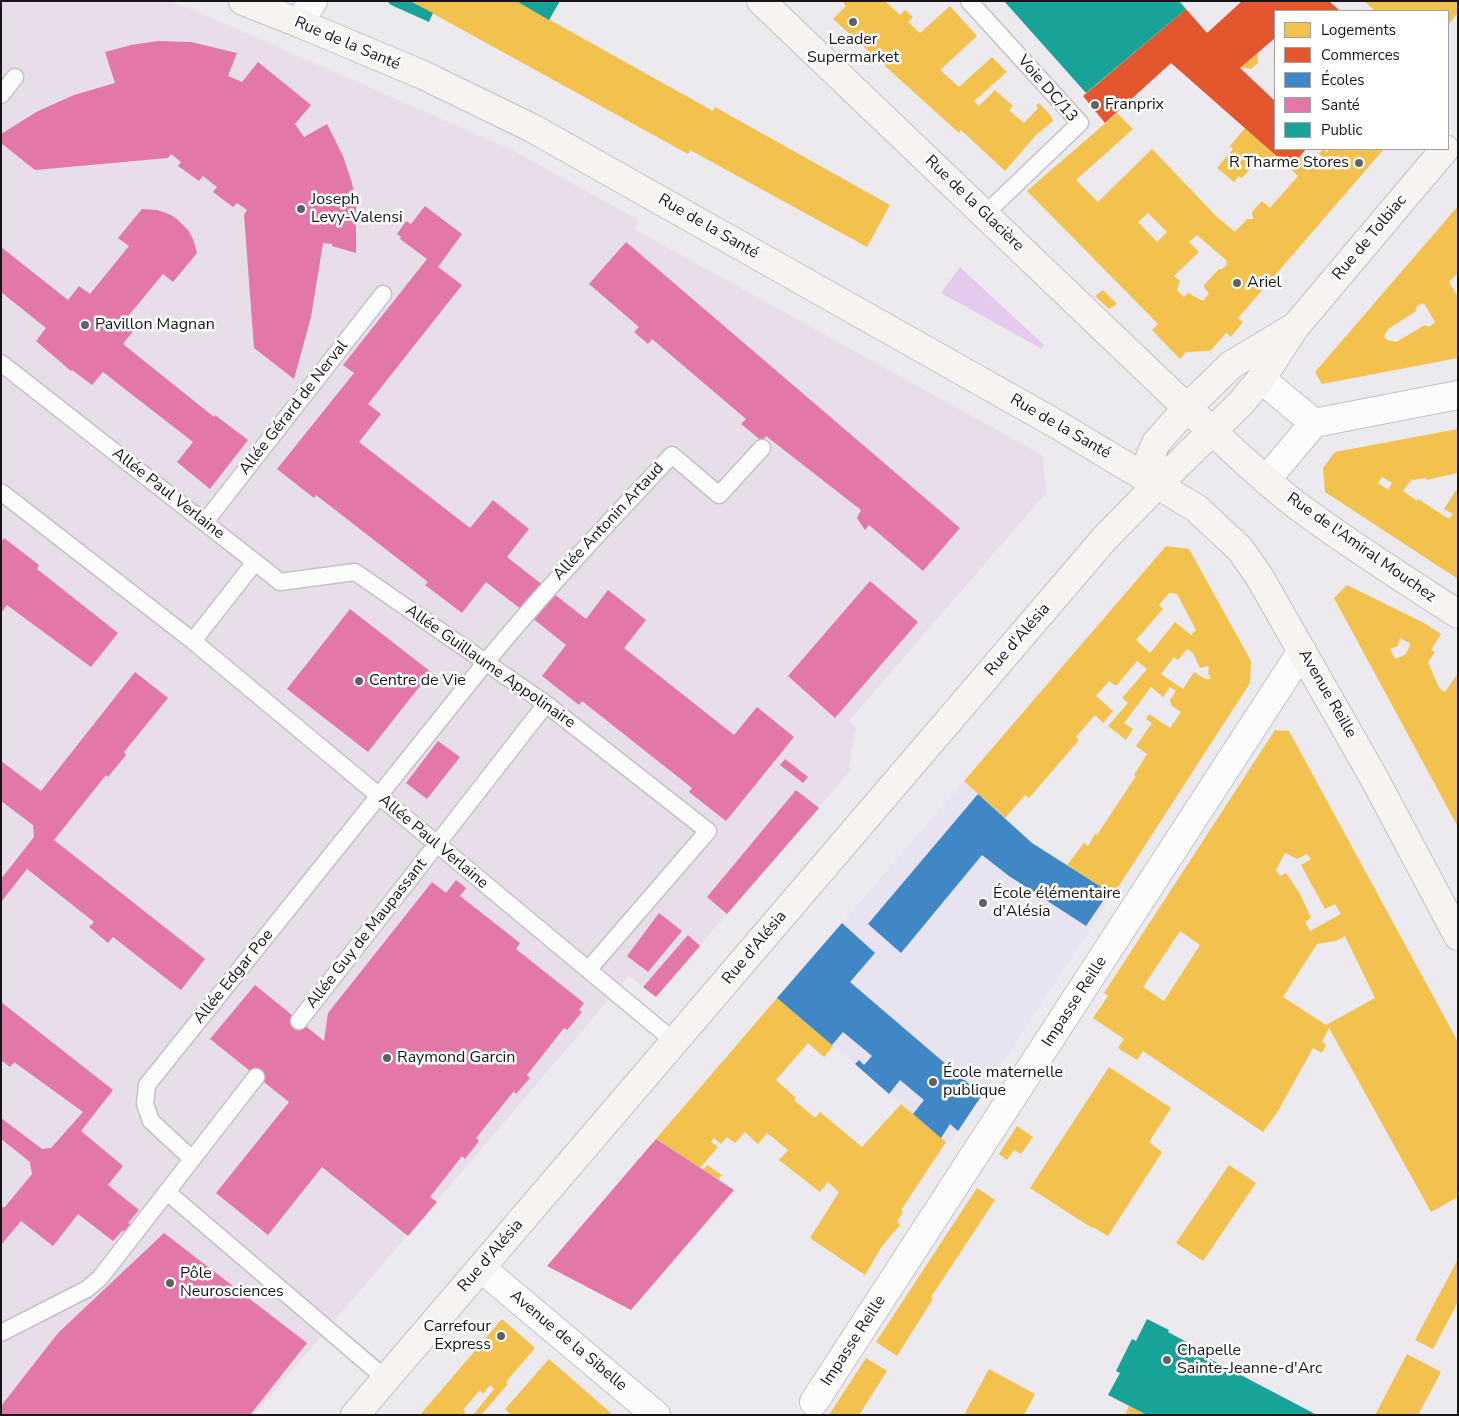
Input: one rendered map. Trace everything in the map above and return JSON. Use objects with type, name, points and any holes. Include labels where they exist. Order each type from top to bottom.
[{"type":"street","name":"Rue de la Santé","points":[[243,1],[306,12],[423,76],[532,128],[1058,425],[1157,484]]},
{"type":"street","name":"Rue de la Glacière","points":[[761,1],[1212,430]]},
{"type":"street","points":[[1449,145],[1458,134]]},
{"type":"street","name":"Rue de Tolbiac","points":[[1295,327],[1444,150]]},
{"type":"street","points":[[1157,484],[1150,464],[1150,457],[1156,443],[1187,408],[1231,365],[1295,327]]},
{"type":"street","name":"Rue d'Alésia","points":[[355,1415],[1105,538],[1157,484],[1240,404],[1261,379],[1295,327]]},
{"type":"street","points":[[1261,379],[1314,423]]},
{"type":"street","points":[[1266,480],[1314,423],[1458,395]]},
{"type":"street","name":"Rue de l'Amiral Mouchez","points":[[1212,430],[1266,480],[1298,506],[1458,614]]},
{"type":"street","name":"Avenue Reille","points":[[1157,484],[1196,508],[1240,548],[1278,606],[1374,778],[1458,936]]},
{"type":"street","name":"Impasse Reille","points":[[814,1402],[1302,651]]},
{"type":"street","name":"Avenue de la Sibelle","points":[[481,1268],[656,1415]]},
{"type":"lane","name":"Voie DC/13","points":[[969,1],[1080,123],[985,214]]},
{"type":"lane","points":[[1,95],[15,77]]},
{"type":"lane","name":"Allée Gérard de Nerval","points":[[205,522],[383,294]]},
{"type":"lane","name":"Allée Paul Verlaine","points":[[1,363],[255,562]]},
{"type":"lane","name":"Allée Antonin Artaud","points":[[486,662],[558,577],[672,455],[719,495],[762,448]]},
{"type":"lane","name":"Allée Paul Verlaine","points":[[1,492],[193,641],[378,797],[675,1042]]},
{"type":"lane","points":[[193,641],[255,562]]},
{"type":"lane","name":"Allée Guillaume Appolinaire","points":[[255,562],[280,582],[355,572],[546,704],[708,831],[588,970]]},
{"type":"lane","name":"Allée Edgar Poe","points":[[192,1159],[151,1121],[145,1104],[147,1085],[486,662]]},
{"type":"lane","name":"Allée Guy de Maupassant","points":[[299,1021],[546,704]]},
{"type":"lane","points":[[1,1333],[87,1289],[100,1278],[256,1077]]},
{"type":"lane","points":[[167,1192],[386,1379]]},
{"type":"shaded area","points":[[1,1],[169,1],[191,9],[512,150],[640,221],[634,229],[1042,455],[1047,492],[849,721],[856,727],[849,767],[851,770],[654,999],[654,996],[629,976],[254,1415],[1,1415]]},
{"type":"shaded area","points":[[960,267],[1044,345],[1042,349],[941,293]]},
{"type":"shaded area","points":[[964,781],[1031,842],[1113,895],[949,1144],[777,998]]},
{"type":"building: Logements","points":[[410,1],[516,1],[713,111],[715,107],[890,205],[867,247],[690,150],[688,154]]},
{"type":"building: Logements","points":[[842,1],[885,1],[900,15],[905,10],[913,17],[908,22],[920,33],[950,6],[977,36],[940,70],[959,87],[992,57],[1007,72],[974,101],[979,106],[995,90],[1013,106],[1009,110],[1024,123],[1038,108],[1036,105],[1039,103],[1053,121],[1036,135],[1005,171],[961,130],[959,133],[833,19],[846,6]]},
{"type":"building: Logements","points":[[1364,1],[1458,1],[1458,13],[1449,24],[1449,10],[1374,10]]},
{"type":"building: Logements","points":[[1258,53],[1258,63],[1251,69],[1241,67]]},
{"type":"building: Logements","points":[[1117,113],[1133,129],[1076,180],[1098,202],[1152,149],[1216,216],[1235,232],[1247,219],[1253,219],[1252,212],[1262,201],[1270,208],[1298,176],[1290,168],[1300,156],[1312,166],[1319,165],[1324,159],[1319,154],[1322,150],[1327,152],[1329,150],[1383,150],[1238,318],[1243,322],[1231,337],[1226,333],[1210,351],[1186,352],[1180,359],[1152,330],[1158,324],[1027,191]],"holes":[[[1148,213],[1167,232],[1157,242],[1138,222]],[[1197,235],[1226,260],[1227,264],[1222,269],[1219,269],[1204,285],[1209,293],[1203,301],[1188,293],[1184,297],[1177,290],[1180,281],[1174,276],[1199,252],[1189,242]]]},
{"type":"building: Logements","points":[[1245,128],[1276,156],[1267,166],[1256,158],[1251,164],[1253,166],[1242,178],[1239,176],[1234,182],[1217,168],[1233,149],[1230,146]]},
{"type":"building: Logements","points":[[1458,206],[1458,273],[1449,282],[1458,297],[1458,358],[1322,384],[1315,372]],"holes":[[[1424,303],[1435,322],[1429,327],[1425,325],[1396,342],[1387,340],[1384,336],[1388,329],[1415,312],[1417,306]]]},
{"type":"building: Logements","points":[[1103,290],[1117,304],[1109,309],[1095,296]]},
{"type":"building: Logements","points":[[1458,429],[1458,473],[1427,480],[1426,478],[1412,479],[1403,491],[1449,519],[1453,514],[1444,509],[1456,490],[1458,491],[1458,579],[1325,492],[1323,468],[1335,452]],"holes":[[[1382,477],[1392,483],[1388,490],[1378,483]]]},
{"type":"building: Logements","points":[[1166,546],[1189,549],[1251,661],[1250,683],[1113,895],[1067,865],[1084,843],[1088,846],[1095,834],[1097,835],[1136,776],[1134,775],[1147,754],[1136,746],[1152,723],[1146,719],[1149,714],[1170,728],[1181,712],[1172,706],[1170,700],[1176,691],[1170,687],[1163,697],[1151,687],[1124,723],[1133,729],[1126,740],[1108,726],[1128,703],[1122,698],[1147,669],[1137,661],[1116,686],[1109,681],[1096,696],[1113,711],[1103,723],[1095,715],[1076,737],[1079,740],[1029,798],[1025,795],[1005,818],[964,781]],"holes":[[[1169,593],[1177,594],[1196,630],[1191,635],[1175,622],[1150,653],[1136,640],[1163,609],[1159,605]],[[1187,649],[1193,653],[1200,668],[1208,666],[1208,673],[1211,679],[1205,679],[1194,672],[1183,689],[1161,674],[1174,657],[1178,660]]]},
{"type":"building: Logements","points":[[1347,585],[1424,623],[1441,634],[1431,650],[1435,652],[1428,662],[1439,688],[1445,692],[1458,673],[1458,827],[1334,598]],"holes":[[[1400,638],[1411,644],[1405,655],[1395,659],[1390,649],[1398,646]]]},
{"type":"building: Logements","points":[[1275,730],[1289,731],[1458,1042],[1458,1197],[1431,1212],[1329,1028],[1322,1042],[1326,1044],[1322,1053],[1313,1048],[1278,1111],[1263,1132],[1143,1051],[1137,1060],[1118,1048],[1124,1039],[1093,1018],[1108,996],[1104,993]],"holes":[[[1285,853],[1297,859],[1307,854],[1311,859],[1301,865],[1325,909],[1335,904],[1341,914],[1310,931],[1305,922],[1311,918],[1300,894],[1286,873],[1280,876],[1276,870]],[[1180,931],[1200,945],[1164,1001],[1143,987]],[[1345,936],[1375,998],[1326,1025],[1283,997],[1317,944],[1336,941]]]},
{"type":"building: Logements","points":[[777,998],[833,1046],[824,1057],[808,1043],[776,1080],[796,1098],[794,1100],[815,1118],[820,1112],[862,1147],[901,1104],[946,1142],[901,1210],[903,1212],[897,1221],[900,1225],[882,1246],[865,1275],[810,1238],[839,1192],[828,1182],[820,1192],[779,1160],[788,1150],[767,1133],[758,1144],[745,1132],[735,1143],[727,1137],[721,1144],[714,1138],[711,1142],[718,1147],[700,1168],[656,1139]]},
{"type":"building: Logements","points":[[1109,1067],[1171,1108],[1149,1142],[1162,1152],[1108,1236],[1092,1228],[1030,1188]]},
{"type":"building: Logements","points":[[1017,1126],[1033,1137],[1021,1154],[1014,1150],[1007,1160],[999,1154]]},
{"type":"building: Logements","points":[[707,1165],[722,1175],[718,1179],[703,1170]]},
{"type":"building: Logements","points":[[1229,1165],[1256,1183],[1203,1261],[1176,1243]]},
{"type":"building: Logements","points":[[977,1188],[995,1200],[931,1297],[933,1299],[897,1356],[876,1342]]},
{"type":"building: Logements","points":[[1458,1259],[1458,1302],[1433,1349],[1415,1340]]},
{"type":"building: Logements","points":[[502,1319],[535,1348],[506,1382],[508,1384],[481,1415],[473,1415],[494,1389],[490,1385],[483,1394],[480,1390],[463,1410],[466,1412],[463,1415],[420,1415]]},
{"type":"building: Logements","points":[[1407,1354],[1441,1372],[1418,1415],[1375,1415]]},
{"type":"building: Logements","points":[[866,1358],[887,1371],[859,1415],[829,1415]]},
{"type":"building: Logements","points":[[549,1359],[613,1415],[511,1415],[505,1409]]},
{"type":"building: Logements","points":[[989,1369],[1035,1394],[1024,1415],[964,1415]]},
{"type":"building: Logements","points":[[1129,1406],[1147,1415],[1125,1415]]},
{"type":"building: Commerces","points":[[1242,1],[1329,1],[1339,10],[1274,10],[1274,39],[1240,68],[1274,100],[1274,150],[1305,150],[1290,168],[1171,63],[1105,123],[1083,96],[1186,9],[1207,33]]},
{"type":"building: Écoles","points":[[978,794],[1032,843],[1109,892],[1086,926],[1009,876],[982,855],[901,953],[868,924]]},
{"type":"building: Écoles","points":[[842,923],[875,953],[850,982],[982,1095],[958,1131],[950,1124],[941,1138],[913,1114],[924,1100],[900,1080],[889,1094],[855,1064],[859,1060],[864,1065],[872,1056],[843,1032],[832,1045],[777,998]]},
{"type":"building: Santé","name":"Joseph Levy-Valensi","points":[[158,41],[191,42],[237,53],[228,76],[242,82],[258,62],[311,105],[295,124],[304,137],[327,124],[343,156],[352,183],[356,205],[356,253],[332,246],[332,244],[323,243],[311,317],[294,379],[254,348],[244,215],[247,210],[237,203],[233,207],[213,192],[217,187],[203,176],[199,181],[178,166],[181,162],[171,154],[168,158],[35,170],[1,143],[1,134],[38,111],[74,95],[115,83],[105,52],[131,45]]},
{"type":"building: Santé","points":[[425,206],[462,234],[438,267],[462,285],[368,404],[381,414],[359,442],[470,528],[493,500],[529,529],[507,557],[586,619],[608,590],[646,620],[624,648],[734,735],[757,707],[794,737],[726,821],[689,792],[692,788],[582,701],[579,705],[542,676],[566,645],[526,613],[486,582],[462,613],[425,585],[428,582],[316,495],[314,498],[277,469],[354,373],[343,365],[427,259],[400,239],[401,237],[397,234],[406,221],[411,224]]},
{"type":"building: Santé","name":"Pavillon Magnan","points":[[142,209],[157,210],[177,219],[188,230],[197,253],[173,282],[163,274],[124,321],[134,330],[123,344],[214,417],[215,415],[248,440],[210,489],[177,462],[193,442],[103,372],[92,385],[71,371],[36,341],[46,328],[1,292],[1,247],[68,300],[79,286],[90,294],[129,246],[118,238]]},
{"type":"building: Santé","points":[[626,242],[960,528],[923,571],[869,525],[865,530],[857,518],[861,510],[766,436],[762,441],[741,424],[746,419],[652,339],[648,344],[634,332],[639,327],[589,284]]},
{"type":"building: Santé","points":[[4,538],[39,565],[37,569],[118,633],[91,667],[7,605],[1,613],[1,539],[3,540]]},
{"type":"building: Santé","points":[[870,581],[918,622],[835,718],[788,676]]},
{"type":"building: Santé","name":"Centre de Vie","points":[[350,609],[431,672],[368,752],[287,689]]},
{"type":"building: Santé","points":[[135,672],[168,698],[124,752],[126,755],[108,777],[106,775],[54,840],[205,959],[181,990],[113,937],[108,943],[89,927],[94,922],[27,869],[1,902],[1,879],[34,837],[33,825],[1,801],[1,761],[41,791]]},
{"type":"building: Santé","points":[[438,741],[460,757],[427,799],[406,783]]},
{"type":"building: Santé","points":[[785,759],[808,777],[803,783],[780,765]]},
{"type":"building: Santé","points":[[796,790],[819,808],[727,914],[707,897]]},
{"type":"building: Santé","name":"Raymond Garcin","points":[[456,880],[466,888],[460,896],[520,943],[516,949],[584,1003],[579,1010],[582,1012],[567,1030],[564,1028],[527,1075],[530,1078],[516,1094],[514,1091],[476,1138],[479,1141],[465,1159],[462,1156],[430,1197],[437,1202],[408,1236],[322,1167],[268,1235],[216,1193],[289,1102],[210,1039],[255,985],[324,1041],[328,1013],[432,882],[446,893]]},
{"type":"building: Santé","points":[[659,913],[682,931],[648,972],[627,956]]},
{"type":"building: Santé","points":[[688,935],[700,946],[656,997],[643,987]]},
{"type":"building: Santé","points":[[1,1002],[113,1090],[81,1131],[123,1166],[108,1185],[139,1210],[128,1223],[132,1225],[126,1233],[123,1230],[113,1241],[78,1214],[53,1246],[21,1221],[1,1245],[1,1205],[4,1208],[32,1174],[30,1162],[1,1139],[1,1118],[42,1149],[51,1148],[83,1112],[14,1062],[10,1067],[1,1060]]},
{"type":"building: Santé","points":[[656,1139],[734,1190],[631,1310],[547,1266]]},
{"type":"building: Santé","name":"Pôle Neurosciences","points":[[164,1233],[307,1343],[250,1415],[1,1415],[1,1406],[58,1333]]},
{"type":"building: Public","points":[[387,1],[410,1],[433,13],[429,22],[391,5]]},
{"type":"building: Public","points":[[516,1],[560,1],[549,20]]},
{"type":"building: Public","points":[[1004,1],[1179,1],[1186,9],[1086,93]]},
{"type":"building: Public","name":"Chapelle Sainte-Jeanne-d'Arc","points":[[1147,1319],[1194,1346],[1193,1350],[1317,1415],[1147,1415],[1108,1395],[1120,1373],[1116,1371],[1132,1339],[1136,1341]]},
{"type":"place","name":"Leader Supermarket","points":[[853,22]]},
{"type":"place","name":"Franprix","points":[[1095,105]]},
{"type":"place","name":"R Tharme Stores","points":[[1359,163]]},
{"type":"place","name":"Joseph Levy-Valensi","points":[[301,209]]},
{"type":"place","name":"Ariel","points":[[1237,283]]},
{"type":"place","name":"Pavillon Magnan","points":[[85,325]]},
{"type":"place","name":"Centre de Vie","points":[[359,681]]},
{"type":"place","name":"École élémentaire d'Alésia","points":[[983,903]]},
{"type":"place","name":"Raymond Garcin","points":[[387,1058]]},
{"type":"place","name":"École maternelle publique","points":[[933,1082]]},
{"type":"place","name":"Pôle Neurosciences","points":[[170,1283]]},
{"type":"place","name":"Carrefour Express","points":[[501,1336]]},
{"type":"place","name":"Chapelle Sainte-Jeanne-d'Arc","points":[[1167,1360]]}]
